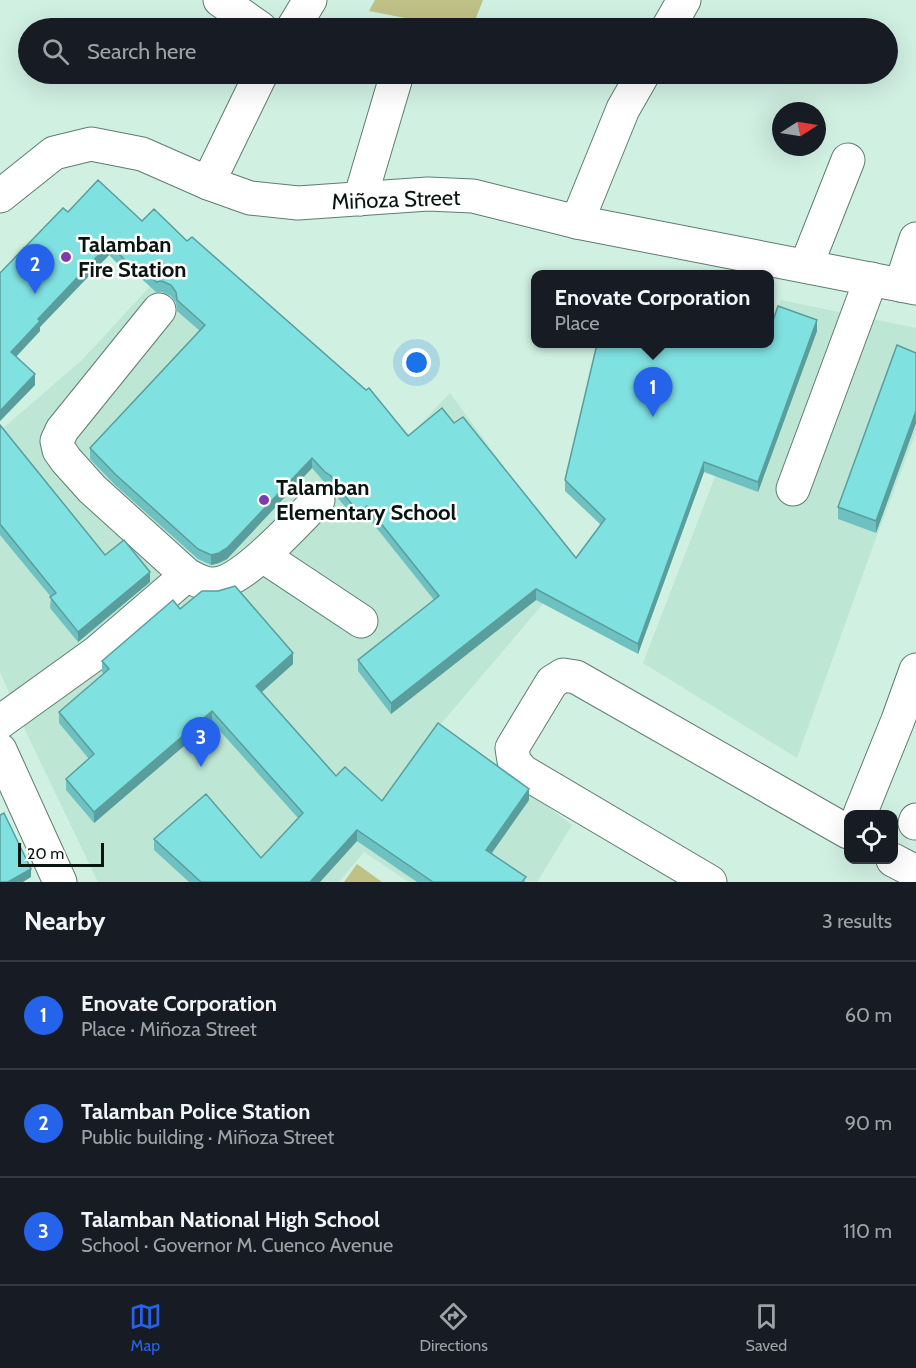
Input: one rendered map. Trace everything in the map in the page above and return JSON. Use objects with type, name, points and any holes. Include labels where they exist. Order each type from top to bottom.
[{"type":"street","points":[[220,0],[246,18]]},
{"type":"street","points":[[299,18],[310,0]]},
{"type":"street","points":[[674,18],[684,0]]},
{"type":"street","points":[[208,183],[256,84]]},
{"type":"street","points":[[360,199],[394,84]]},
{"type":"street","points":[[577,222],[623,109],[637,84]]},
{"type":"street","name":"Miñoza Street","points":[[0,196],[54,153],[91,144],[141,154],[208,183],[250,198],[298,203],[428,194],[472,196],[577,222],[896,284]]},
{"type":"street","points":[[806,266],[848,160]]},
{"type":"street","points":[[793,489],[896,284],[916,239]]},
{"type":"street","points":[[159,310],[62,430],[57,441],[59,450],[66,460],[92,489],[187,575],[205,584],[217,584],[233,578],[263,556],[318,500]]},
{"type":"street","points":[[263,556],[361,621]]},
{"type":"street","points":[[0,722],[96,653],[187,575]]},
{"type":"street","points":[[862,810],[907,724],[916,670]]},
{"type":"street","points":[[710,882],[522,771],[514,761],[512,748],[552,682],[563,675],[576,677],[844,829]]},
{"type":"street","points":[[4,771],[60,882]]},
{"type":"street","points":[[898,863],[916,873]]},
{"type":"shaded area","name":"Talamban Elementary School","points":[[192,241],[352,377],[410,435],[450,393],[576,565],[440,725],[572,825],[537,882],[409,882],[364,852],[339,882],[98,882],[0,672],[0,431],[82,360]]},
{"type":"shaded area","points":[[781,300],[916,328],[916,432],[797,758],[643,663],[763,348],[774,348],[774,318]]},
{"type":"green space","points":[[375,0],[483,0],[476,18],[405,18],[369,11]]},
{"type":"green space","points":[[357,864],[382,882],[344,882]]},
{"type":"building","points":[[98,180],[142,221],[154,209],[187,241],[192,237],[366,390],[369,388],[408,436],[442,408],[454,423],[463,417],[576,558],[605,519],[565,480],[596,348],[774,348],[774,318],[778,306],[817,320],[758,482],[704,462],[638,644],[536,589],[391,703],[358,660],[439,596],[367,506],[359,512],[336,486],[331,476],[312,458],[227,548],[211,555],[198,549],[115,474],[90,448],[205,325],[177,300],[176,292],[171,285],[162,281],[156,282],[135,263],[131,266],[109,244],[38,319],[40,321],[11,352],[35,374],[0,411],[0,273],[63,208],[68,212]]},
{"type":"building","points":[[897,345],[916,353],[916,411],[876,521],[838,507]]},
{"type":"building","points":[[0,425],[105,555],[124,540],[150,572],[78,632],[50,597],[56,593],[0,524]]},
{"type":"building","points":[[235,586],[293,653],[256,686],[336,776],[345,767],[382,801],[438,723],[529,789],[486,850],[526,877],[522,882],[433,882],[357,830],[310,882],[201,882],[154,839],[206,794],[261,858],[303,813],[212,711],[94,812],[66,779],[94,754],[59,712],[109,669],[102,661],[173,600],[180,609],[202,591],[218,591]]},
{"type":"building","points":[[4,813],[31,869],[8,882],[0,882],[0,815]]},
{"type":"place","name":"Talamban Fire Station","points":[[66,257]]},
{"type":"place","name":"Talamban Police Station","points":[[35,294]]},
{"type":"place","name":"Enovate Corporation","points":[[653,417]]},
{"type":"place","name":"Talamban Elementary School","points":[[264,500]]},
{"type":"place","name":"Talamban National High School","points":[[201,767]]}]
